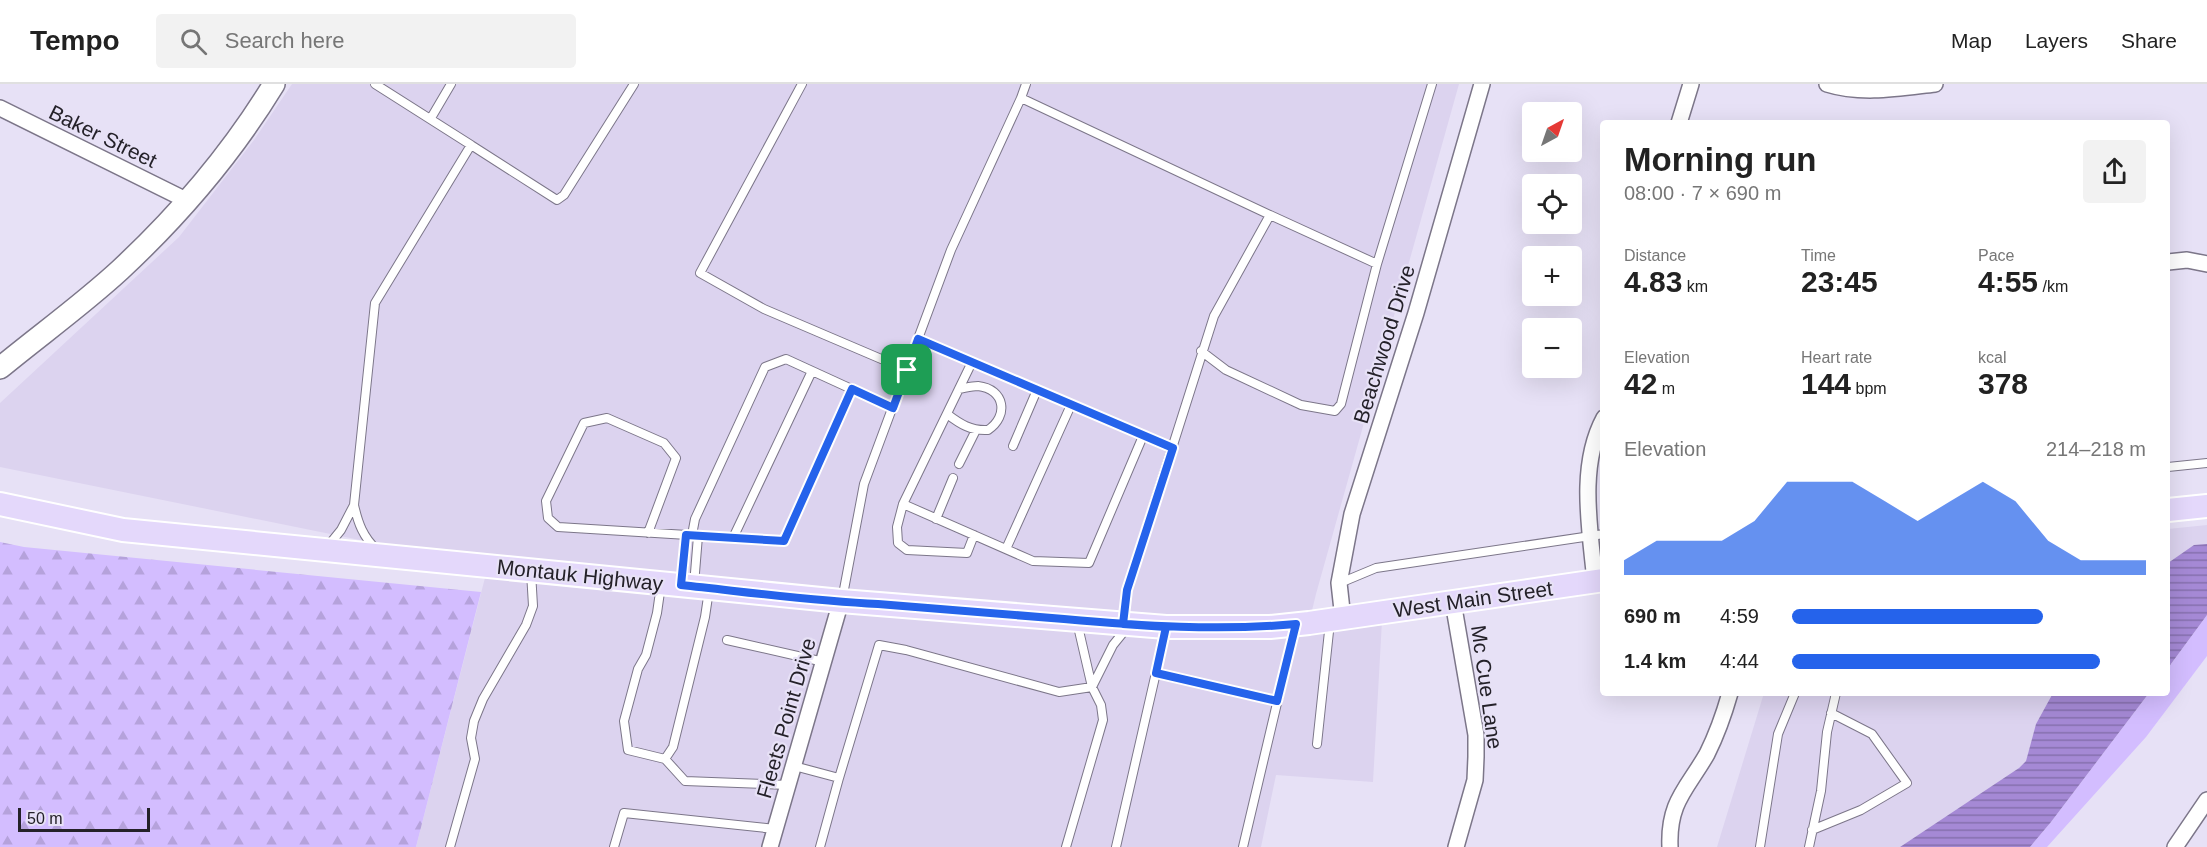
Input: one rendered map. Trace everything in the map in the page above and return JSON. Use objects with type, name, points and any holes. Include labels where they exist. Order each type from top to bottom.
[{"type":"main road","points":[[1,365],[59,322],[120,270],[188,201],[251,121],[274,84]]},
{"type":"main road","name":"Montauk Highway","points":[[0,504],[123,530],[842,601],[1166,627],[1270,627],[1336,620]]},
{"type":"main road","points":[[2171,513],[2207,506]]},
{"type":"main road","name":"West Main Street","points":[[1336,620],[1599,580]]},
{"type":"street","name":"Beachwood Drive","points":[[1336,620],[1339,583],[1352,514],[1416,313],[1482,84]]},
{"type":"street","points":[[1680,120],[1691,84]]},
{"type":"street","points":[[1827,84],[1840,88],[1882,90],[1935,84]]},
{"type":"street","name":"Baker Street","points":[[0,108],[188,201]]},
{"type":"street","points":[[2170,262],[2187,260],[2207,264]]},
{"type":"street","points":[[1599,580],[1597,535],[1588,496],[1591,457],[1600,430]]},
{"type":"street","name":"Fleets Point Drive","points":[[770,847],[842,601]]},
{"type":"street","name":"Mc Cue Lane","points":[[1454,602],[1476,735],[1473,788],[1455,847]]},
{"type":"street","points":[[1670,847],[1677,801],[1706,754],[1722,722],[1729,696]]},
{"type":"street","points":[[2175,847],[2207,800]]},
{"type":"lane","points":[[375,84],[557,200],[564,195],[634,84]]},
{"type":"lane","points":[[431,118],[451,84]]},
{"type":"lane","points":[[802,84],[700,273],[764,309],[907,370]]},
{"type":"lane","points":[[842,601],[864,484],[951,250],[1026,84]]},
{"type":"lane","points":[[1202,351],[1226,370],[1301,405],[1335,411],[1341,404],[1377,264],[1432,84]]},
{"type":"lane","points":[[1020,99],[1377,264]]},
{"type":"lane","points":[[323,550],[340,532],[354,505],[375,303],[471,145]]},
{"type":"lane","points":[[1092,687],[1126,624],[1127,590],[1214,316],[1270,215]]},
{"type":"lane","points":[[918,339],[1173,448]]},
{"type":"lane","points":[[665,759],[672,747],[705,617],[686,586],[694,519],[765,367],[786,359],[893,408]]},
{"type":"lane","points":[[972,362],[903,504],[897,527],[898,543],[907,550],[967,553],[974,535]]},
{"type":"lane","points":[[733,538],[812,371]]},
{"type":"lane","points":[[947,414],[965,427],[976,430],[988,430],[1001,417],[1002,405],[999,397],[988,389],[977,386],[959,389]]},
{"type":"lane","points":[[648,533],[676,458],[664,443],[607,418],[584,423],[546,501],[548,518],[558,527],[648,533],[784,541],[852,389]]},
{"type":"lane","points":[[1013,446],[1037,390]]},
{"type":"lane","points":[[1006,549],[1071,405]]},
{"type":"lane","points":[[959,464],[976,430]]},
{"type":"lane","points":[[903,504],[1033,561],[1089,563],[1143,436]]},
{"type":"lane","points":[[2170,467],[2207,463]]},
{"type":"lane","points":[[936,519],[952,478]]},
{"type":"lane","points":[[354,505],[363,534],[386,556]]},
{"type":"lane","points":[[692,535],[686,586],[657,613],[646,655],[638,669],[624,721],[628,750],[665,759],[685,781],[788,785]]},
{"type":"lane","points":[[1339,583],[1376,568],[1597,535]]},
{"type":"lane","points":[[450,847],[475,759],[471,738],[474,721],[483,699],[526,625],[533,606],[531,570]]},
{"type":"lane","points":[[1065,847],[1103,720],[1101,705],[1092,687],[1076,620]]},
{"type":"lane","points":[[1317,744],[1336,620]]},
{"type":"lane","points":[[1243,847],[1296,624]]},
{"type":"lane","points":[[1116,847],[1166,627]]},
{"type":"lane","points":[[728,640],[824,662]]},
{"type":"lane","points":[[820,847],[879,645],[906,650],[1059,692],[1092,687]]},
{"type":"lane","points":[[1156,673],[1277,701]]},
{"type":"lane","points":[[1760,847],[1778,734],[1794,696]]},
{"type":"lane","points":[[1809,847],[1821,791],[1827,732],[1835,696]]},
{"type":"lane","points":[[1812,830],[1861,810],[1907,783],[1872,734],[1831,712]]},
{"type":"lane","points":[[794,766],[839,778]]},
{"type":"lane","points":[[614,847],[624,813],[775,829]]},
{"type":"shaded area","points":[[292,84],[1459,84],[1307,631],[1382,621],[1373,782],[1276,775],[1261,847],[416,847],[488,566],[0,467],[0,403],[179,237],[254,140]]},
{"type":"shaded area","points":[[2207,525],[2207,544],[2194,546],[2170,562],[2170,529]]},
{"type":"shaded area","points":[[2207,544],[2207,615],[2170,665],[2170,562],[2194,545]]},
{"type":"shaded area","points":[[1763,696],[2051,696],[2036,724],[2026,761],[2019,768],[1900,847],[1717,847]]},
{"type":"shaded area","points":[[2051,696],[2147,696],[2030,847],[1900,847],[2019,768],[2026,761],[2036,724]]},
{"type":"green space","points":[[0,542],[24,547],[481,592],[416,847],[0,847]]},
{"type":"green space","points":[[2207,615],[2207,656],[2146,737],[2047,847],[2030,847],[2147,696],[2170,696],[2170,665]]},
{"type":"route","points":[[907,370],[893,408],[852,389],[784,541],[686,535],[681,585],[871,604],[878,604],[1123,624],[1166,627],[1270,627],[1296,624],[1277,701],[1156,673],[1166,627],[1130,624],[1123,624],[1127,590],[1173,448],[918,339],[907,370]]}]
